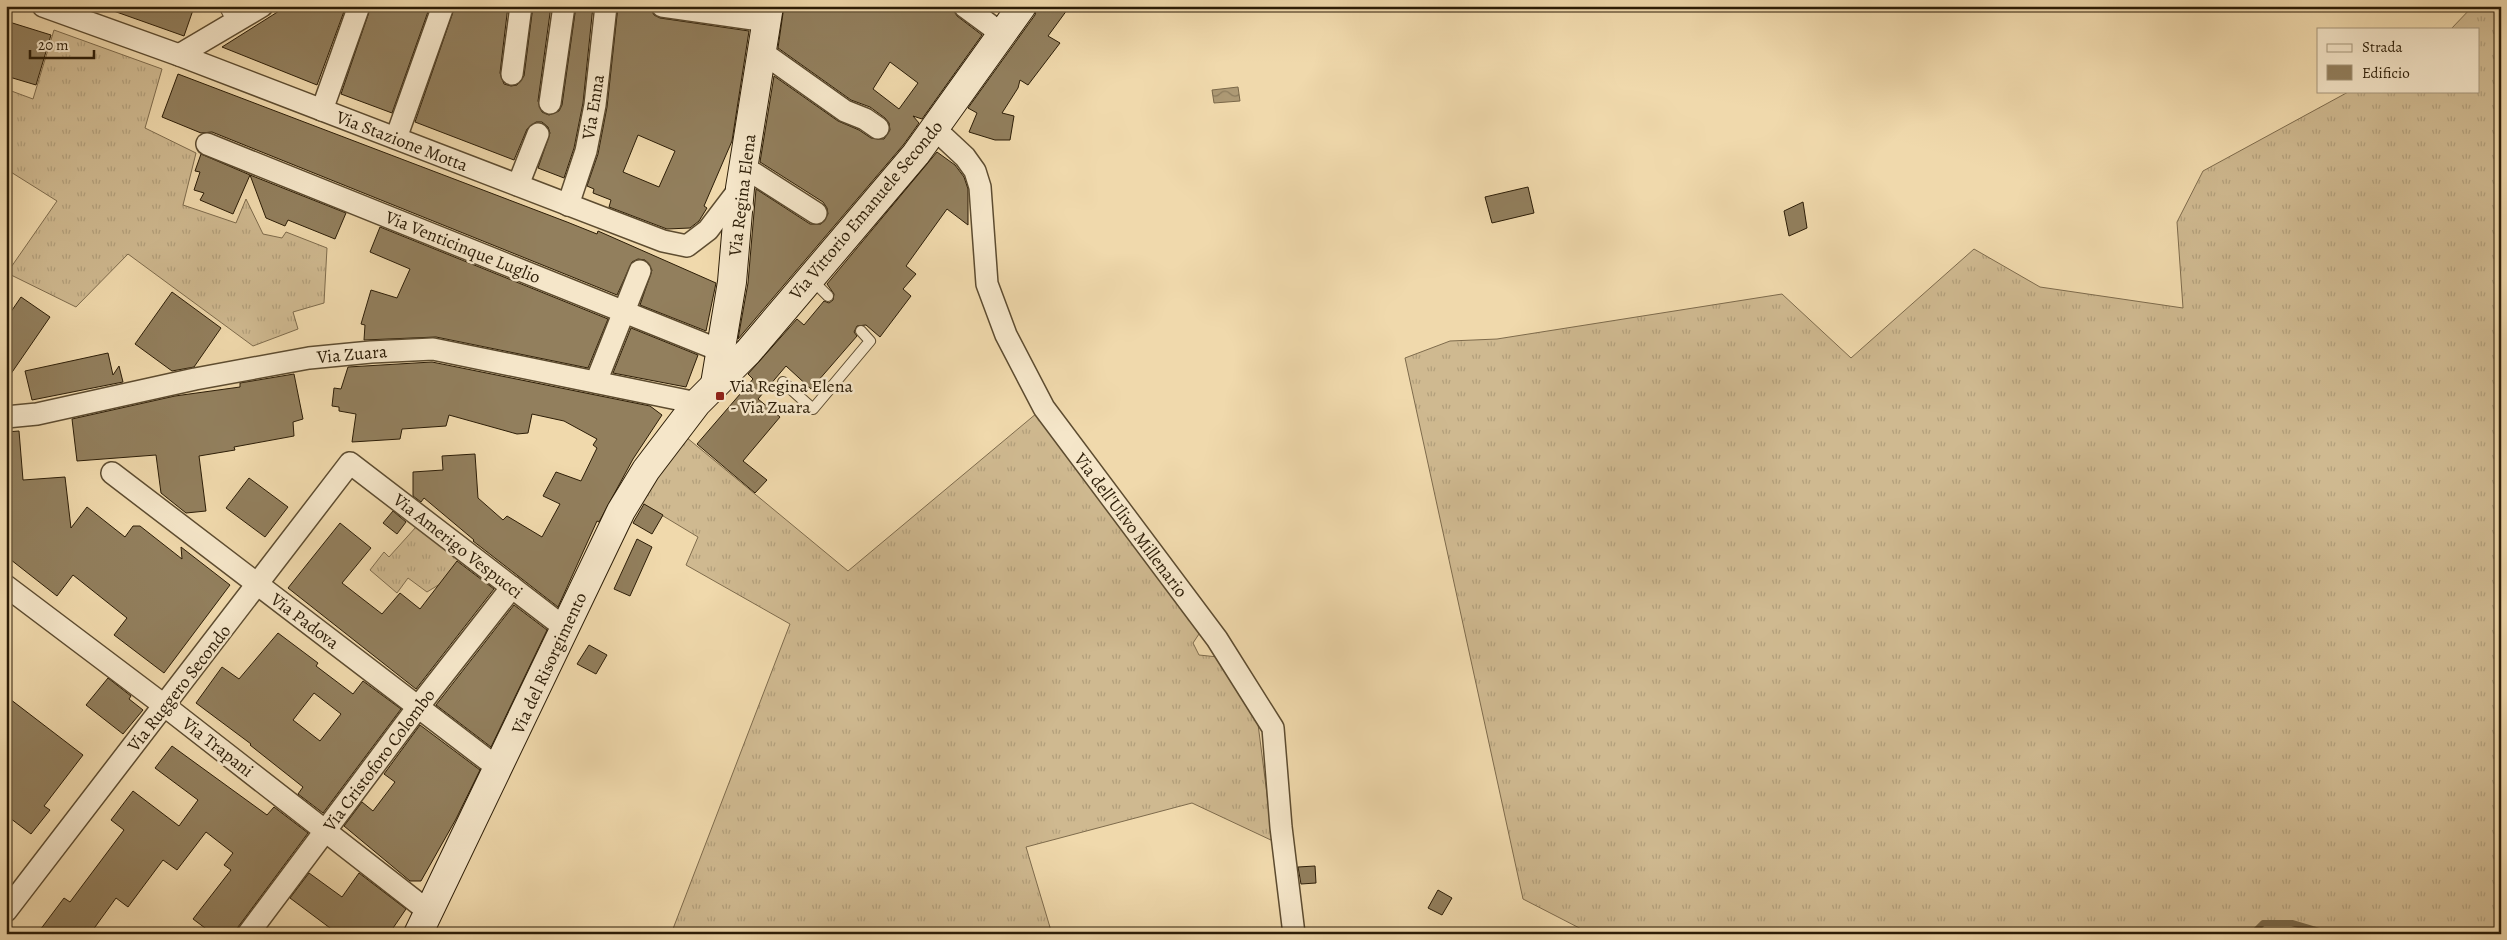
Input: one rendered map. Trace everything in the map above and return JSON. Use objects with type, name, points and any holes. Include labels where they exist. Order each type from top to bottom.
[{"type":"street","name":"Via Stazione Motta","points":[[43,6],[179,55],[663,241],[687,246],[708,230],[742,177]]},
{"type":"street","points":[[179,55],[228,15],[262,6]]},
{"type":"street","points":[[322,110],[359,6]]},
{"type":"street","points":[[396,138],[443,6]]},
{"type":"street","points":[[512,74],[521,6]]},
{"type":"street","points":[[550,103],[564,6]]},
{"type":"street","name":"Via Enna","points":[[568,204],[586,151],[595,105],[606,6]]},
{"type":"street","points":[[662,6],[768,14]]},
{"type":"street","points":[[964,6],[1002,34]]},
{"type":"street","name":"Via Vittorio Emanuele Secondo","points":[[706,393],[819,287],[935,129],[1022,6]]},
{"type":"street","name":"Via Regina Elena","points":[[706,393],[720,350],[732,282],[742,177],[768,14]]},
{"type":"street","points":[[762,52],[845,111],[865,119],[878,128]]},
{"type":"street","name":"Via dell'Ulivo Millenario","points":[[935,129],[965,157],[975,170],[980,187],[987,284],[1006,335],[1044,408],[1217,639],[1273,728],[1294,934]]},
{"type":"street","points":[[518,185],[538,134]]},
{"type":"street","name":"Via Venticinque Luglio","points":[[207,144],[720,350]]},
{"type":"street","points":[[742,177],[816,213]]},
{"type":"street","points":[[596,382],[640,271]]},
{"type":"street","name":"Via Zuara","points":[[6,417],[37,414],[195,379],[309,358],[433,349],[596,382],[706,393]]},
{"type":"street","name":"Via del Risorgimento","points":[[423,922],[621,511],[646,470],[706,393]]},
{"type":"street","name":"Via Amerigo Vespucci","points":[[350,463],[565,628]]},
{"type":"street","name":"Via Ruggero Secondo","points":[[6,911],[350,463]]},
{"type":"street","name":"Via Padova","points":[[112,473],[498,768]]},
{"type":"street","name":"Via Trapani","points":[[6,586],[165,706],[326,832],[423,922]]},
{"type":"street","name":"Via Cristoforo Colombo","points":[[248,934],[418,707],[512,587]]},
{"type":"lane","points":[[783,382],[813,409],[870,341],[861,332]]},
{"type":"green space","points":[[2473,6],[2501,6],[2501,934],[1591,934],[1523,899],[1405,358],[1450,341],[1497,339],[1782,294],[1851,358],[1974,249],[2040,287],[2183,308],[2177,222],[2203,171],[2348,92],[2480,92],[2480,28],[2452,28]]},
{"type":"green space","points":[[54,30],[162,69],[145,128],[196,153],[183,205],[236,223],[246,199],[263,234],[282,238],[286,232],[327,248],[324,303],[293,312],[298,329],[253,346],[128,254],[76,307],[7,273],[57,201],[6,169],[6,89],[33,99]]},
{"type":"green space","points":[[1037,413],[1201,631],[1193,643],[1199,655],[1218,657],[1258,724],[1273,841],[1192,803],[1026,847],[1052,934],[671,934],[790,624],[686,565],[698,537],[640,502],[686,437],[848,571]]},
{"type":"green space","points":[[416,527],[459,559],[440,584],[427,592],[408,578],[397,593],[370,570],[384,552],[389,557]]},
{"type":"water","points":[[1238,87],[1240,101],[1214,103],[1212,90]]},
{"type":"building","points":[[109,6],[184,6],[193,10],[184,36],[108,9]]},
{"type":"building","points":[[287,6],[346,6],[317,85],[222,47]]},
{"type":"building","points":[[371,6],[430,6],[392,113],[341,94]]},
{"type":"building","points":[[455,6],[508,6],[500,73],[504,84],[511,86],[517,85],[524,76],[533,6],[551,6],[538,101],[542,112],[549,115],[559,111],[562,105],[576,6],[593,6],[583,103],[574,148],[564,178],[538,168],[550,133],[548,127],[542,122],[536,122],[527,129],[514,160],[415,122]]},
{"type":"building","points":[[618,6],[650,6],[654,15],[660,18],[749,31],[732,141],[704,206],[707,208],[699,221],[690,228],[667,229],[609,207],[611,200],[593,193],[594,189],[587,186],[598,154],[607,107]],"holes":[[[638,135],[675,151],[659,187],[623,172]]]},
{"type":"building","points":[[784,6],[952,6],[957,16],[982,35],[922,119],[913,116],[919,123],[904,144],[738,339],[748,283],[756,189],[810,224],[821,224],[828,214],[823,202],[760,162],[774,76],[838,121],[859,130],[871,138],[884,139],[890,130],[889,123],[885,118],[870,107],[851,100],[778,48]],"holes":[[[890,62],[918,83],[899,109],[873,89]]]},
{"type":"building","points":[[1037,6],[1070,6],[1048,36],[1060,43],[1028,85],[1020,80],[1018,88],[1002,113],[1014,116],[1010,140],[995,140],[969,132],[977,113],[968,108],[1035,15]]},
{"type":"building","points":[[6,21],[51,35],[36,85],[6,76]]},
{"type":"building","points":[[178,74],[597,234],[598,231],[716,283],[706,331],[640,305],[652,270],[645,260],[638,259],[632,262],[617,295],[212,132],[201,133],[162,117]]},
{"type":"building","points":[[937,152],[955,165],[964,177],[968,189],[968,225],[947,209],[906,266],[916,274],[903,289],[911,296],[880,337],[866,325],[857,326],[854,332],[857,336],[811,389],[786,366],[758,399],[780,417],[743,461],[767,480],[755,493],[697,444],[753,379],[748,374],[797,319],[804,325],[824,301],[829,303],[833,300],[834,294],[827,284]]},
{"type":"building","points":[[201,154],[250,175],[233,214],[200,200],[204,193],[194,190],[200,172],[195,171]]},
{"type":"building","points":[[250,175],[346,213],[335,239],[288,220],[285,226],[266,218]]},
{"type":"building","points":[[1528,187],[1534,213],[1492,223],[1485,197]]},
{"type":"building","points":[[1803,202],[1807,228],[1789,236],[1784,211]]},
{"type":"building","points":[[380,227],[608,319],[588,368],[436,337],[364,340],[365,325],[361,324],[371,290],[397,298],[410,269],[370,252]]},
{"type":"building","points":[[172,292],[221,328],[194,367],[172,371],[135,344]]},
{"type":"building","points":[[21,297],[50,317],[6,381],[6,319]]},
{"type":"building","points":[[631,328],[698,355],[686,387],[613,373]]},
{"type":"building","points":[[108,353],[113,375],[119,366],[123,382],[32,400],[25,371]]},
{"type":"building","points":[[432,362],[650,406],[662,415],[633,459],[599,522],[597,521],[558,607],[473,541],[424,498],[421,502],[413,496],[413,472],[443,470],[442,456],[475,454],[478,498],[503,520],[507,516],[542,537],[560,504],[543,496],[556,472],[581,481],[597,448],[593,445],[597,439],[564,421],[532,414],[528,433],[517,434],[449,415],[446,426],[402,429],[400,439],[352,442],[356,414],[339,411],[339,407],[332,406],[334,388],[341,389],[348,367]]},
{"type":"building","points":[[294,374],[303,419],[293,422],[294,436],[234,447],[235,450],[199,456],[206,511],[186,513],[161,493],[156,455],[77,461],[72,419],[175,396],[240,387],[240,383]]},
{"type":"building","points":[[19,431],[23,480],[65,477],[71,528],[87,507],[125,537],[133,526],[140,526],[182,559],[181,547],[230,585],[164,673],[114,635],[127,618],[73,575],[57,596],[6,556],[6,432]]},
{"type":"building","points":[[249,478],[288,507],[265,537],[226,508]]},
{"type":"building","points":[[644,504],[663,515],[652,534],[633,523]]},
{"type":"building","points":[[393,511],[406,522],[397,534],[383,523]]},
{"type":"building","points":[[340,523],[371,548],[342,583],[382,614],[400,593],[420,609],[457,561],[494,589],[416,689],[288,588]]},
{"type":"building","points":[[637,539],[652,547],[630,596],[614,589]]},
{"type":"building","points":[[514,605],[547,630],[491,747],[436,705]]},
{"type":"building","points":[[278,633],[318,663],[316,666],[353,694],[363,681],[401,709],[323,813],[298,794],[303,787],[251,744],[196,703],[222,667],[239,679]],"holes":[[[314,693],[341,714],[320,741],[293,720]]]},
{"type":"building","points":[[589,645],[607,655],[596,674],[577,664]]},
{"type":"building","points":[[108,678],[131,696],[129,699],[143,710],[123,734],[86,705]]},
{"type":"building","points":[[6,696],[83,755],[44,806],[50,810],[31,834],[6,815]]},
{"type":"building","points":[[420,725],[480,770],[456,819],[421,881],[410,881],[344,826],[362,802],[373,811],[395,782],[384,774]]},
{"type":"building","points":[[172,746],[267,815],[274,807],[308,833],[238,927],[236,934],[213,934],[193,919],[231,870],[224,865],[233,853],[206,832],[177,870],[163,860],[128,907],[116,898],[90,934],[37,934],[64,898],[70,902],[124,830],[111,820],[133,791],[179,826],[198,800],[155,768]]},
{"type":"building","points":[[1315,866],[1316,883],[1301,884],[1298,867]]},
{"type":"building","points":[[309,873],[342,897],[359,873],[406,909],[389,934],[338,934],[290,898]]},
{"type":"building","points":[[1438,890],[1452,898],[1442,915],[1428,908]]},
{"type":"waterway","points":[[2252,934],[2263,923],[2292,923],[2329,934]]},
{"type":"place","name":"Via Regina Elena - Via Zuara","points":[[720,396]]}]
